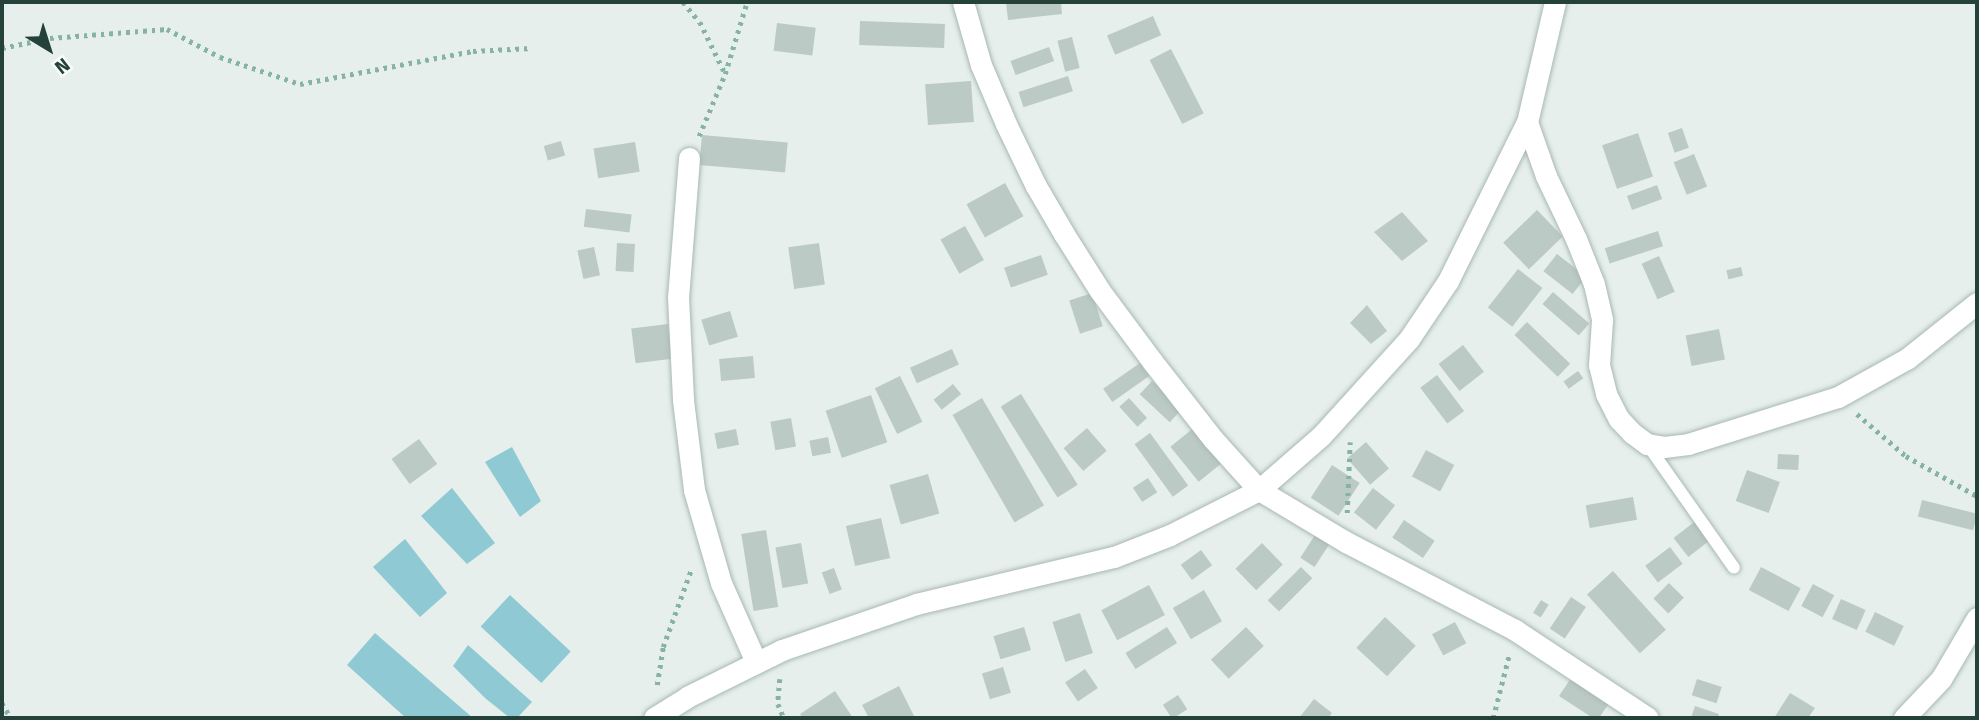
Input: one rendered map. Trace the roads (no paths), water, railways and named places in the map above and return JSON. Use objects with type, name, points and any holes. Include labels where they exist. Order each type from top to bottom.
[{"type":"street","points":[[963,2],[981,65],[1006,124],[1036,186],[1064,234],[1100,291],[1152,361],[1213,439],[1259,490],[1346,542],[1515,630],[1648,718]]},
{"type":"street","points":[[654,718],[782,650],[916,604],[1114,557],[1170,535],[1259,490],[1321,436],[1352,404],[1409,339],[1448,282],[1527,122],[1555,2]]},
{"type":"street","points":[[1527,122],[1546,176],[1576,239],[1599,303],[1602,320],[1599,365],[1606,394],[1619,419],[1647,444],[1664,447],[1688,444],[1838,397],[1908,358],[1977,303]]},
{"type":"street","points":[[689,158],[678,297],[682,400],[694,490],[704,533],[720,583],[756,662]]},
{"type":"street","points":[[1904,718],[1941,679],[1977,618]]},
{"type":"lane","points":[[1647,444],[1734,568]]},
{"type":"water","points":[[512,447],[541,501],[520,517],[485,462]]},
{"type":"water","points":[[452,488],[495,543],[467,564],[421,516]]},
{"type":"water","points":[[405,539],[447,593],[420,617],[373,567]]},
{"type":"water","points":[[510,595],[571,652],[541,683],[481,626]]},
{"type":"water","points":[[375,633],[473,718],[406,718],[347,665]]},
{"type":"water","points":[[468,645],[532,702],[517,718],[510,718],[485,698],[453,666]]}]
